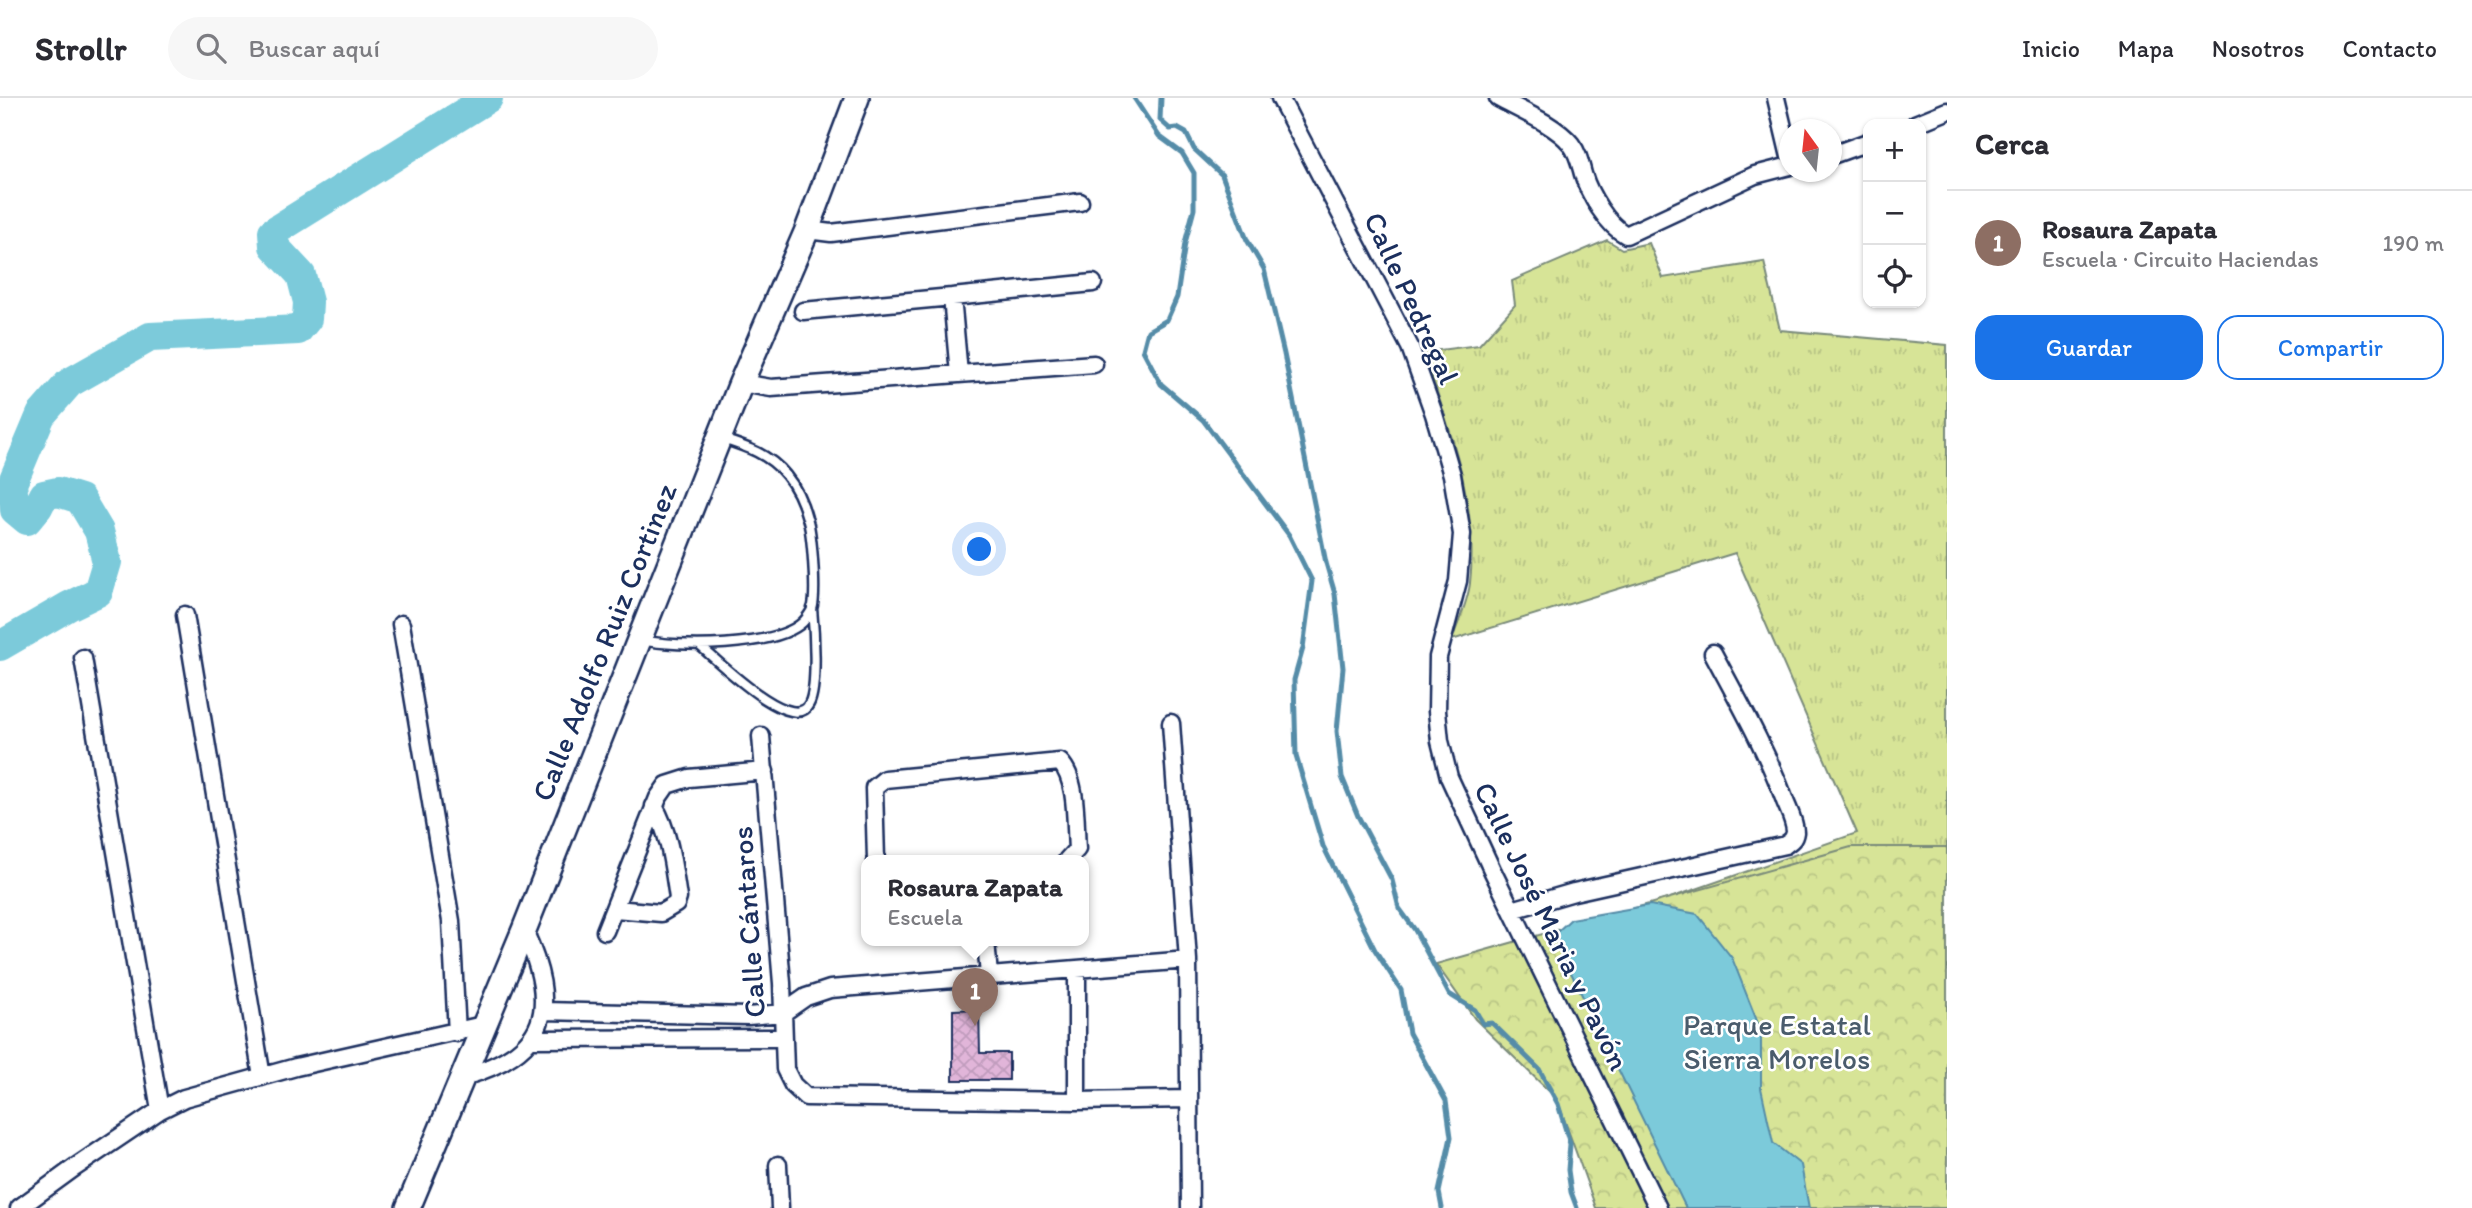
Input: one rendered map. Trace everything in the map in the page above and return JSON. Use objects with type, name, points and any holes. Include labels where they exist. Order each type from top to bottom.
[{"type":"main road","name":"Calle Adolfo Ruiz Cortinez","points":[[408,1208],[524,930],[741,383],[807,230],[857,98]]},
{"type":"street","name":"Calle Pedregal","points":[[1280,98],[1410,347],[1452,475],[1462,534],[1458,580],[1438,657]]},
{"type":"street","points":[[1498,98],[1559,132],[1569,141],[1594,198],[1614,227],[1626,235],[1755,175],[1779,169]]},
{"type":"street","points":[[1776,98],[1781,119]]},
{"type":"street","points":[[1926,120],[1947,111]]},
{"type":"street","points":[[1842,151],[1863,144]]},
{"type":"street","points":[[807,230],[831,233],[1080,202]]},
{"type":"street","points":[[803,311],[1093,283]]},
{"type":"street","points":[[952,297],[959,374]]},
{"type":"street","points":[[741,383],[771,388],[1094,364]]},
{"type":"street","points":[[185,615],[262,1077]]},
{"type":"street","points":[[401,624],[452,921],[457,1032]]},
{"type":"street","points":[[1512,911],[1574,892],[1785,845],[1792,840],[1795,834],[1793,822],[1778,781],[1713,653]]},
{"type":"street","name":"Calle José Maria y Pavón","points":[[1438,657],[1438,721],[1449,777],[1658,1208]]},
{"type":"street","points":[[83,658],[160,1110]]},
{"type":"street","points":[[1171,723],[1188,960],[1190,1208]]},
{"type":"street","name":"Calle Cántaros","points":[[761,736],[785,1069],[793,1085],[806,1097],[1077,1101]]},
{"type":"street","points":[[876,855],[874,788],[885,779],[1060,762],[1070,776],[1077,849],[1072,855]]},
{"type":"street","points":[[605,931],[654,806],[667,785],[690,778],[765,771]]},
{"type":"street","points":[[615,909],[661,912],[676,904],[678,898],[671,852],[663,822],[654,806]]},
{"type":"street","points":[[463,1077],[487,1070],[508,1059],[531,1039],[544,1011],[544,985],[536,956],[524,930]]},
{"type":"street","points":[[986,946],[989,976]]},
{"type":"street","points":[[544,1011],[722,1017],[783,1013],[806,997],[830,989],[1188,960]]},
{"type":"street","points":[[1077,970],[1077,1101],[1189,1100]]},
{"type":"street","points":[[19,1208],[160,1110],[184,1098],[483,1025]]},
{"type":"street","points":[[531,1039],[783,1038]]},
{"type":"street","points":[[778,1165],[780,1208]]},
{"type":"lane","points":[[700,646],[762,698],[778,708],[790,712],[803,710],[809,705],[815,647],[808,521],[788,476],[773,461],[753,449],[719,439]]},
{"type":"lane","points":[[639,640],[662,645],[740,643],[786,632],[803,622],[813,608]]},
{"type":"green space","points":[[1607,240],[1622,249],[1649,243],[1663,278],[1764,262],[1780,330],[1947,345],[1947,1208],[1650,905],[1857,833],[1735,553],[1452,640],[1469,590],[1472,553],[1470,524],[1460,466],[1423,352],[1479,345],[1515,305],[1512,281]]},
{"type":"green space","name":"Parque Estatal Sierra Morelos","points":[[1851,847],[1947,847],[1947,1208],[1596,1208],[1557,1099],[1475,1019],[1436,964]]},
{"type":"water","points":[[1650,905],[1697,914],[1732,958],[1761,1031],[1761,1088],[1773,1143],[1801,1165],[1809,1208],[1686,1208],[1557,944],[1557,932],[1571,919]]},
{"type":"building","points":[[979,1009],[980,1053],[1009,1053],[1009,1080],[953,1080],[953,1010]]},
{"type":"waterway","points":[[0,646],[98,592],[107,562],[99,531],[80,499],[58,492],[44,495],[27,520],[15,510],[12,484],[41,415],[69,383],[150,337],[298,330],[307,319],[308,302],[301,275],[274,246],[273,232],[488,98]]},
{"type":"waterway","points":[[1134,98],[1159,136],[1182,153],[1194,173],[1194,209],[1185,243],[1177,297],[1167,320],[1148,331],[1143,350],[1161,384],[1203,420],[1289,535],[1312,581],[1303,648],[1294,680],[1296,756],[1323,846],[1375,950],[1401,990],[1409,1033],[1446,1101],[1451,1137],[1439,1192],[1442,1208]]},
{"type":"waterway","points":[[1161,98],[1160,120],[1170,129],[1177,128],[1186,133],[1194,149],[1222,175],[1247,240],[1264,269],[1326,563],[1335,594],[1343,668],[1337,731],[1342,777],[1358,816],[1392,880],[1399,908],[1415,930],[1449,994],[1475,1010],[1483,1024],[1492,1023],[1539,1069],[1558,1104],[1570,1144],[1568,1170],[1571,1192],[1577,1208]]},
{"type":"place","name":"Rosaura Zapata","points":[[975,1026]]}]
